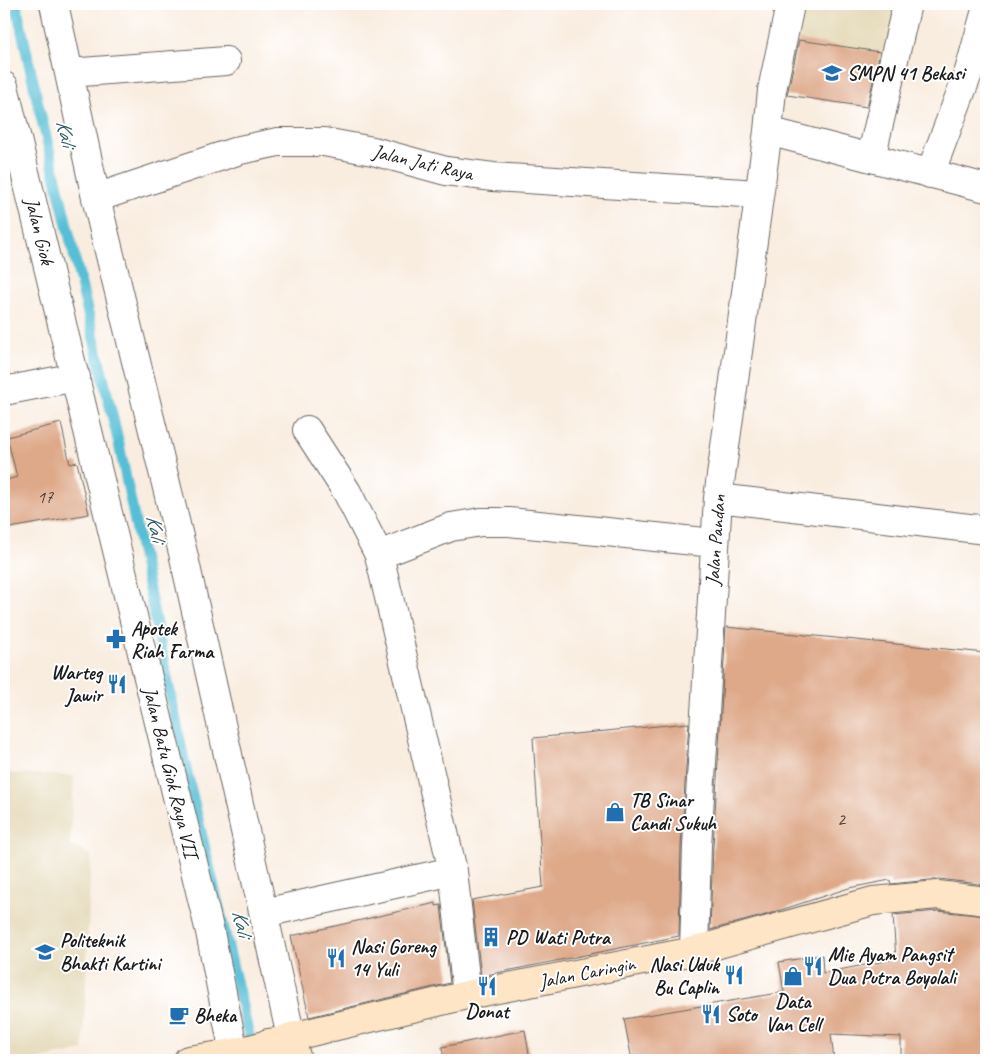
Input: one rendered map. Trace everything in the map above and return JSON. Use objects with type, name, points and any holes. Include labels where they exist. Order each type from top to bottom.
[{"type":"main road","name":"Jalan Caringin","points":[[188,1060],[239,1051],[265,1045],[268,1042],[290,1046],[467,995],[694,951],[872,901],[938,895],[986,901]]},
{"type":"street","points":[[54,4],[96,198],[183,553],[264,913],[290,1046]]},
{"type":"street","points":[[871,158],[907,4]]},
{"type":"street","name":"Jalan Pandan","points":[[694,951],[697,846],[718,498],[772,90],[789,10]]},
{"type":"street","points":[[930,174],[969,71],[986,10]]},
{"type":"street","points":[[69,73],[226,61]]},
{"type":"street","name":"Jalan Giok","points":[[4,86],[76,377]]},
{"type":"street","points":[[768,131],[986,188]]},
{"type":"street","name":"Jalan Jati Raya","points":[[96,198],[240,150],[278,142],[324,142],[373,150],[446,171],[493,177],[759,194]]},
{"type":"street","points":[[4,391],[76,377]]},
{"type":"street","name":"Jalan Batu Giok Raya VII","points":[[76,377],[239,1051]]},
{"type":"street","points":[[307,430],[347,492],[379,555],[453,871],[467,995]]},
{"type":"street","points":[[718,498],[986,530]]},
{"type":"street","points":[[379,555],[451,527],[482,522],[509,522],[714,543]]},
{"type":"street","points":[[264,913],[453,871]]},
{"type":"shaded area","name":"SMPN 41 Bekasi","points":[[791,4],[901,4],[876,109],[777,93]]},
{"type":"shaded area","name":"Politeknik Bhakti Kartini","points":[[4,773],[74,776],[70,845],[91,855],[83,1050],[35,1060],[4,1060]]},
{"type":"building","points":[[799,40],[880,52],[867,107],[787,95]]},
{"type":"building","points":[[61,423],[70,464],[77,462],[89,514],[10,528],[4,509],[4,481],[17,477],[7,437]]},
{"type":"building","points":[[726,627],[986,653],[986,885],[940,879],[891,884],[890,880],[849,888],[762,916],[710,930]]},
{"type":"building","name":"TB Sinar Candi Sukuh","points":[[689,723],[681,845],[679,936],[481,976],[472,900],[543,887],[533,738]]},
{"type":"building","points":[[436,903],[436,906],[441,905],[450,983],[309,1017],[291,936]]},
{"type":"building","points":[[938,911],[986,916],[986,1060],[901,1060],[901,1037],[831,1034],[834,1060],[632,1060],[624,1019],[784,992],[779,962],[822,955],[823,973],[896,959],[893,915]]},
{"type":"building","points":[[525,1030],[530,1060],[444,1060],[442,1047]]},
{"type":"waterway","name":"Kali","points":[[16,4],[119,444],[184,760],[252,1048]]},
{"type":"place","name":"SMPN 41 Bekasi","points":[[832,73]]},
{"type":"place","name":"Apotek Riah Farma","points":[[116,639]]},
{"type":"place","name":"Warteg Jawir","points":[[117,684]]},
{"type":"place","name":"TB Sinar Candi Sukuh","points":[[615,812]]},
{"type":"place","name":"PD Wati Putra","points":[[491,937]]},
{"type":"place","name":"Politeknik Bhakti Kartini","points":[[45,952]]},
{"type":"place","name":"Nasi Goreng 14 Yuli","points":[[336,958]]},
{"type":"place","name":"Mie Ayam Pangsit Dua Putra Boyolali","points":[[813,966]]},
{"type":"place","name":"Nasi Uduk Bu Caplin","points":[[734,975]]},
{"type":"place","name":"Data Van Cell","points":[[793,976]]},
{"type":"place","name":"Donat","points":[[487,986]]},
{"type":"place","name":"Soto","points":[[711,1014]]},
{"type":"place","name":"Bheka","points":[[179,1015]]}]
